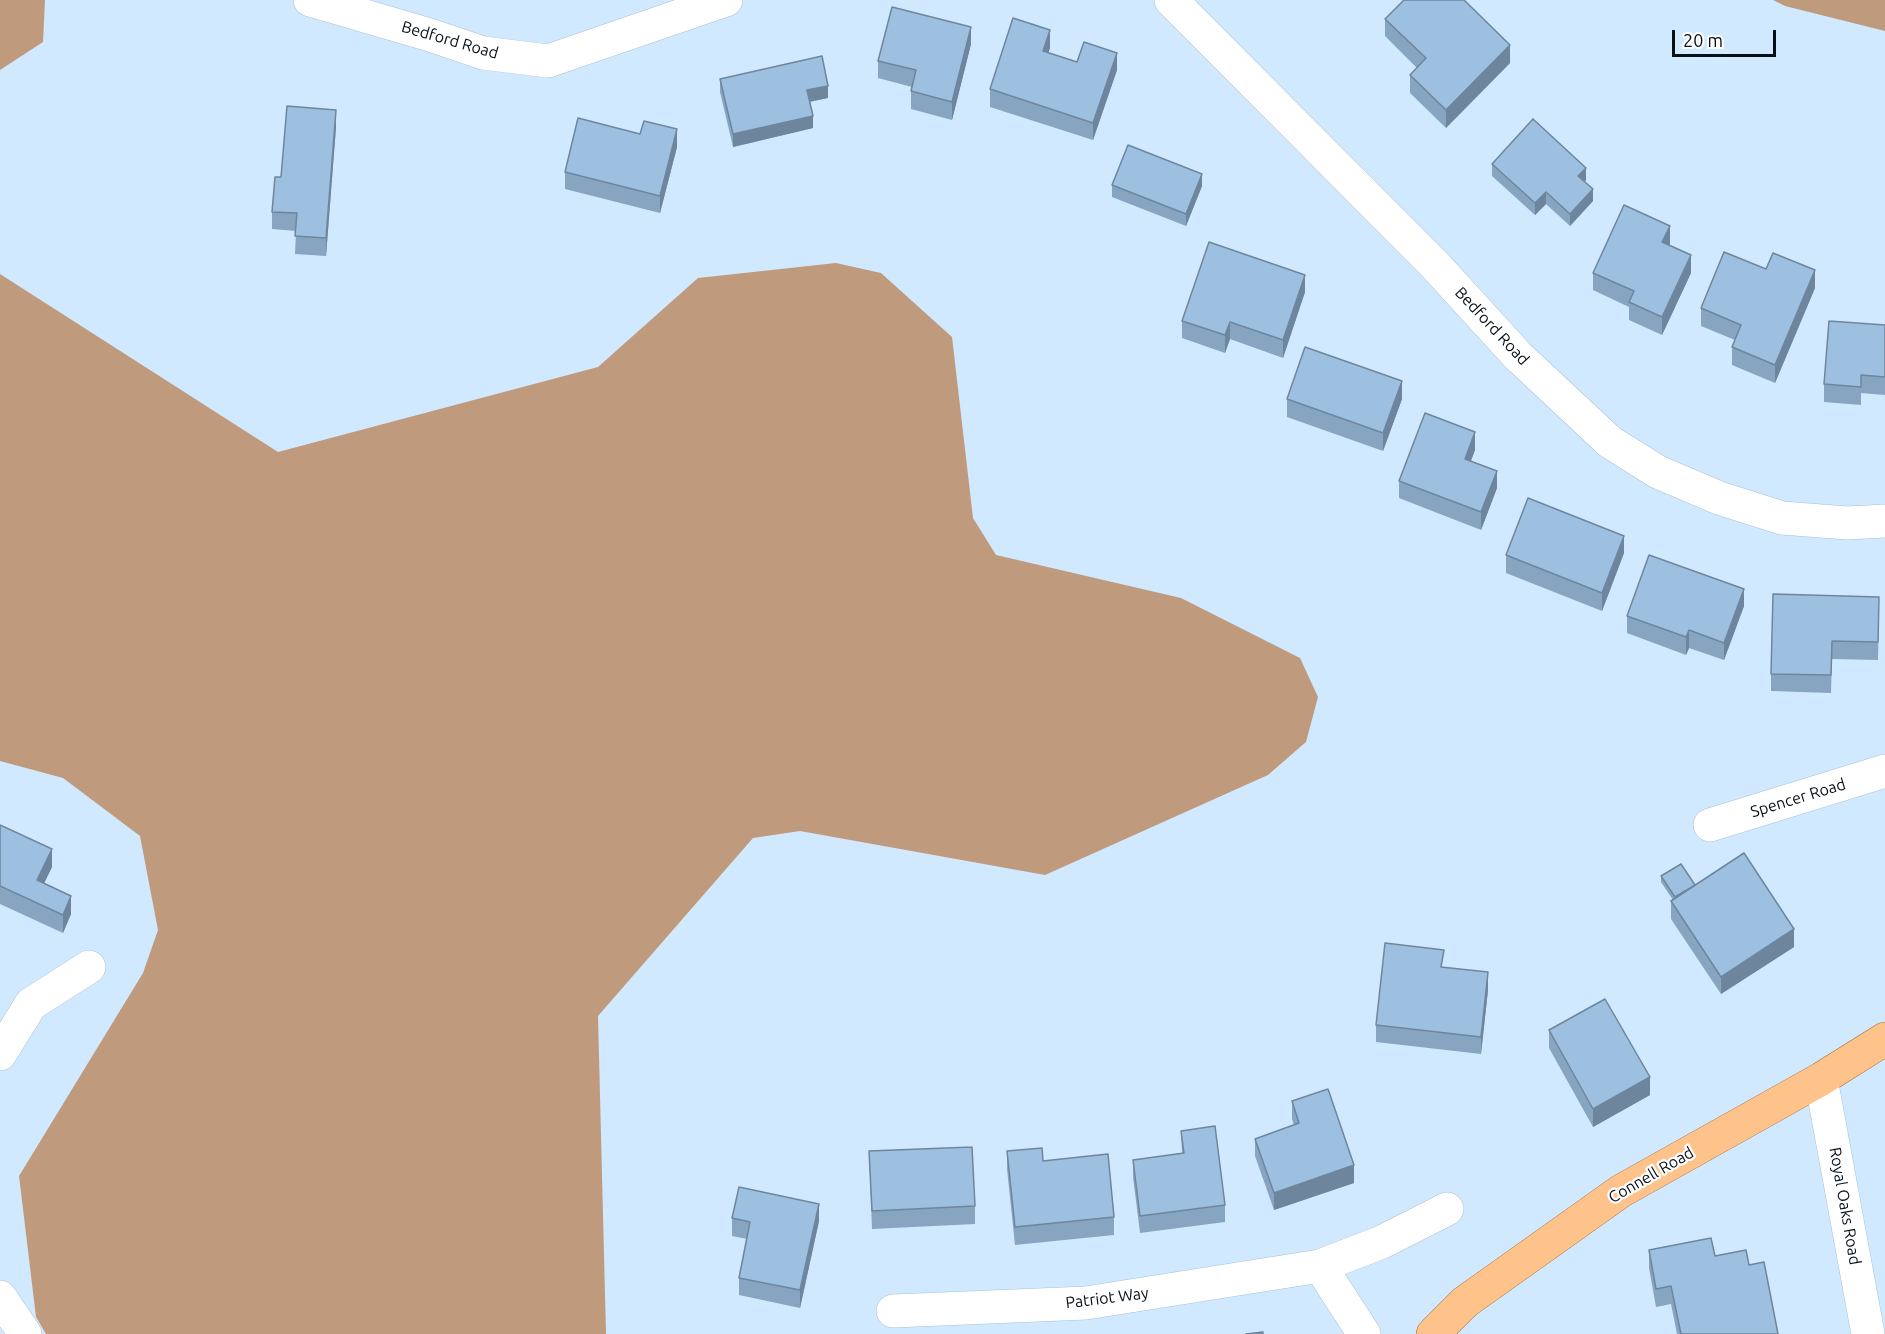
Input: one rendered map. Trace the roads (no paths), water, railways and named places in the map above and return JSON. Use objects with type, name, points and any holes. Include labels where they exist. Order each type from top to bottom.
[{"type":"main road","name":"Connell Road","points":[[1433,1334],[1466,1302],[1621,1191],[1821,1079],[1885,1039]]},
{"type":"street","name":"Bedford Road","points":[[310,0],[483,53],[548,61],[726,0]]},
{"type":"street","name":"Bedford Road","points":[[1171,0],[1434,264],[1518,356],[1610,442],[1658,472],[1719,498],[1782,518],[1847,523],[1885,521]]},
{"type":"street","name":"Spencer Road","points":[[1710,825],[1885,771]]},
{"type":"street","points":[[0,1054],[31,1004],[89,967]]},
{"type":"street","name":"Royal Oaks Road","points":[[1821,1079],[1868,1334]]},
{"type":"street","name":"Patriot Way","points":[[893,1311],[1086,1304],[1320,1266],[1382,1242],[1448,1209]]},
{"type":"street","points":[[1320,1266],[1364,1334]]},
{"type":"street","points":[[0,1298],[25,1334]]}]
